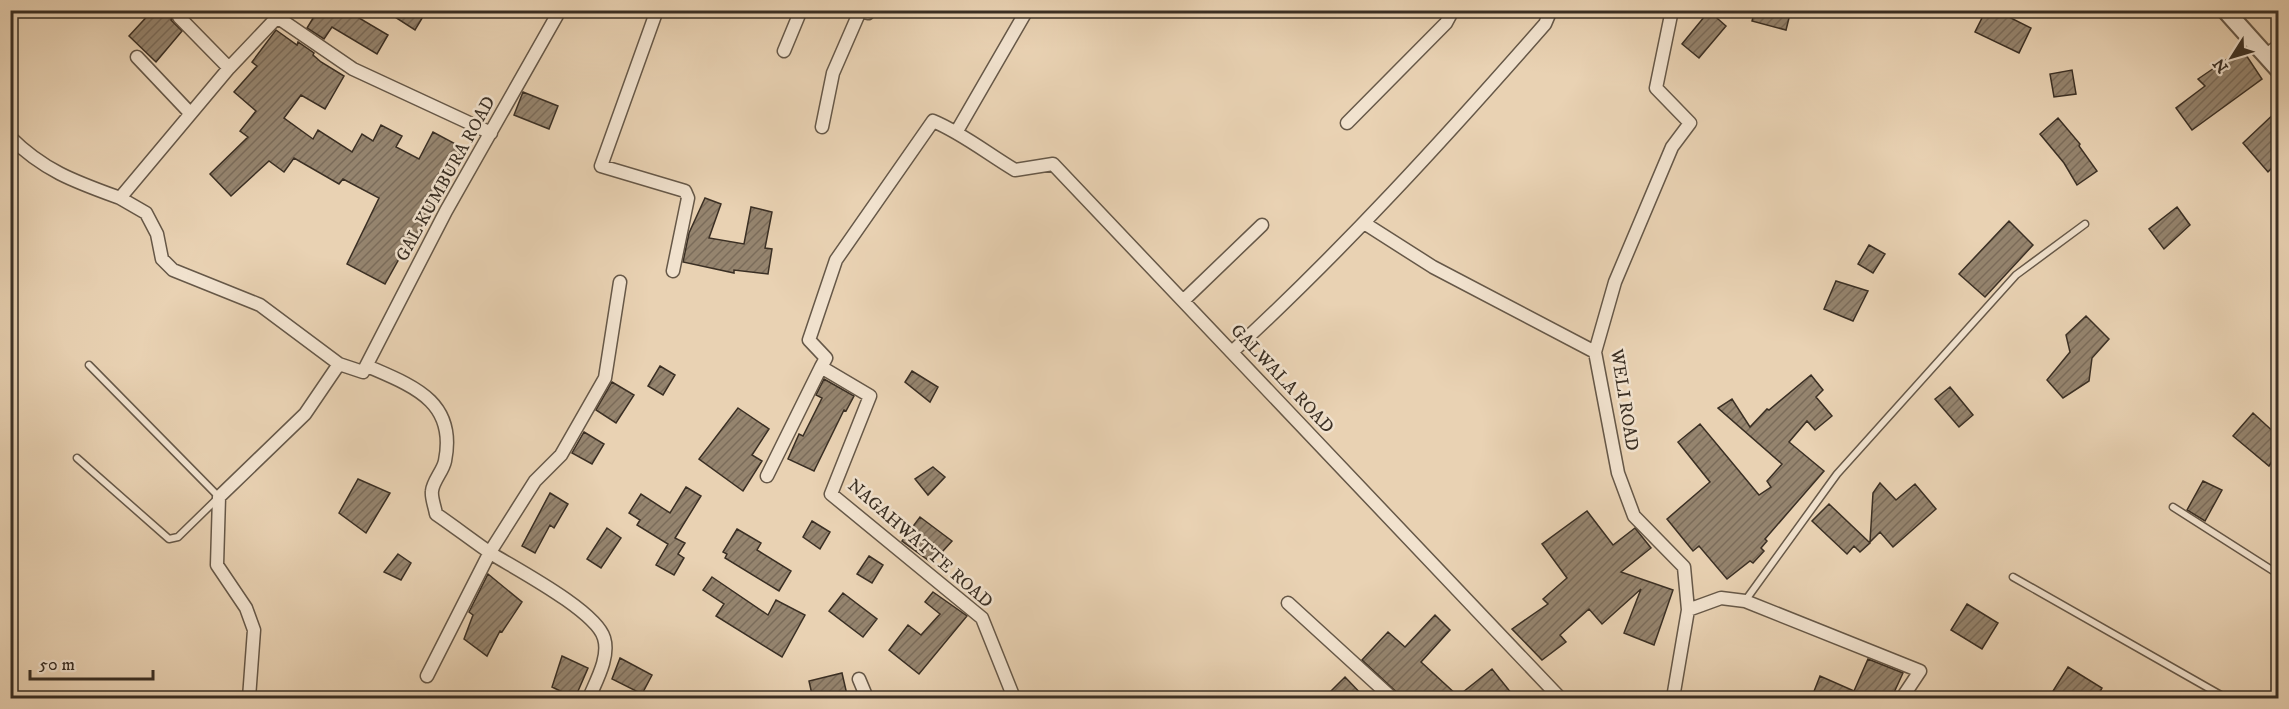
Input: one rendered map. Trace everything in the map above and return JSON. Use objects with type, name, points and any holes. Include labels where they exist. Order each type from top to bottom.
[{"type":"street","name":"GAL KUMBURA ROAD","points":[[367,366],[446,211],[560,10]]},
{"type":"street","points":[[657,10],[601,166],[685,190],[688,198],[673,271]]},
{"type":"street","points":[[784,51],[801,10]]},
{"type":"street","points":[[822,127],[833,73],[860,11],[868,13],[870,10]]},
{"type":"street","points":[[767,476],[826,358],[809,340],[836,260],[933,121],[957,131],[1027,10]]},
{"type":"street","points":[[1347,123],[1446,23],[1453,10]]},
{"type":"street","points":[[1232,352],[1309,281],[1438,146],[1545,24],[1551,10]]},
{"type":"street","name":"WELI ROAD","points":[[1672,10],[1656,88],[1690,123],[1672,147],[1619,272],[1595,352],[1618,473],[1634,516],[1684,567],[1688,610],[1673,699]]},
{"type":"street","points":[[2225,10],[2273,50],[2278,69]]},
{"type":"street","points":[[120,198],[229,68],[280,14],[353,69],[491,133]]},
{"type":"street","points":[[179,17],[229,68]]},
{"type":"street","points":[[137,57],[190,113]]},
{"type":"street","name":"GALWALA ROAD","points":[[957,131],[968,142],[1015,170],[1053,164],[1560,699]]},
{"type":"street","points":[[10,137],[31,158],[64,178],[120,198],[146,213],[157,234],[162,260],[172,270],[261,305],[339,364],[363,372],[367,366],[409,384],[435,403],[448,434],[444,463],[432,491],[436,514],[490,552],[563,597],[600,627],[605,640],[603,665],[589,699]]},
{"type":"street","points":[[1364,224],[1433,267],[1595,352]]},
{"type":"street","points":[[1184,300],[1262,225]]},
{"type":"street","points":[[427,676],[490,552],[535,481],[561,455],[605,378],[620,282]]},
{"type":"street","points":[[249,699],[254,630],[246,608],[217,565],[219,497],[305,414],[339,364]]},
{"type":"street","name":"NAGAHWATTE ROAD","points":[[821,367],[870,396],[831,494],[982,618],[1014,699]]},
{"type":"street","points":[[1688,610],[1721,598],[1745,601],[1920,671],[1902,699]]},
{"type":"street","points":[[1288,603],[1392,699]]},
{"type":"street","points":[[859,679],[867,699]]},
{"type":"lane","points":[[1745,601],[1837,474],[2016,275],[2085,224]]},
{"type":"lane","points":[[77,458],[169,539],[178,537],[219,497],[88,365]]},
{"type":"lane","points":[[2173,507],[2278,574]]},
{"type":"lane","points":[[2013,577],[2226,699]]},
{"type":"building","points":[[153,10],[174,10],[171,20],[182,31],[156,62],[129,36]]},
{"type":"building","points":[[318,10],[363,10],[359,18],[388,35],[377,54],[332,27],[324,39],[307,28]]},
{"type":"building","points":[[384,10],[427,10],[415,30]]},
{"type":"building","points":[[1755,10],[1791,10],[1786,30],[1752,21]]},
{"type":"building","points":[[1986,10],[1995,10],[2031,28],[2019,53],[1975,32]]},
{"type":"building","points":[[1709,11],[1726,26],[1699,58],[1682,44]]},
{"type":"building","points":[[276,30],[297,45],[298,42],[314,53],[313,55],[321,62],[344,76],[325,109],[301,95],[284,118],[313,139],[318,130],[352,152],[362,134],[373,141],[381,125],[402,136],[396,147],[419,159],[433,132],[463,148],[408,252],[404,250],[385,284],[347,264],[379,198],[343,179],[339,184],[294,158],[284,172],[269,161],[231,196],[210,174],[248,137],[240,131],[256,111],[234,92],[257,66],[252,62]]},
{"type":"building","points":[[2242,49],[2262,79],[2192,130],[2176,108],[2205,86],[2198,79]]},
{"type":"building","points":[[2072,70],[2076,94],[2054,97],[2050,74]]},
{"type":"building","points":[[523,92],[558,106],[549,129],[514,115]]},
{"type":"building","points":[[2278,110],[2278,162],[2268,172],[2243,143]]},
{"type":"building","points":[[2058,118],[2080,144],[2079,146],[2097,171],[2077,185],[2064,163],[2040,134]]},
{"type":"building","points":[[705,198],[721,204],[709,238],[744,244],[751,207],[772,212],[765,248],[772,249],[768,274],[734,270],[734,273],[683,262],[689,233]]},
{"type":"building","points":[[2177,207],[2190,225],[2164,249],[2149,229]]},
{"type":"building","points":[[2009,221],[2033,245],[1985,297],[1959,274]]},
{"type":"building","points":[[1869,245],[1885,254],[1873,273],[1858,264]]},
{"type":"building","points":[[1836,281],[1868,291],[1853,321],[1824,309]]},
{"type":"building","points":[[2086,316],[2109,339],[2092,358],[2089,381],[2063,398],[2047,380],[2070,352],[2066,335]]},
{"type":"building","points":[[660,366],[675,375],[663,395],[648,386]]},
{"type":"building","points":[[912,371],[938,387],[930,402],[905,382]]},
{"type":"building","points":[[1811,375],[1823,390],[1816,397],[1832,416],[1815,430],[1807,421],[1789,442],[1824,471],[1765,539],[1767,541],[1761,548],[1764,551],[1753,563],[1750,561],[1727,579],[1699,546],[1693,551],[1667,519],[1710,482],[1678,442],[1700,424],[1759,495],[1771,487],[1767,481],[1782,464],[1718,408],[1732,399],[1750,427],[1767,409],[1769,410]]},
{"type":"building","points":[[824,379],[854,396],[846,411],[844,410],[814,471],[788,459],[799,434],[803,436],[822,398],[816,395]]},
{"type":"building","points":[[612,382],[634,395],[616,423],[596,410]]},
{"type":"building","points":[[1950,387],[1973,415],[1959,427],[1935,399]]},
{"type":"building","points":[[738,408],[769,429],[752,455],[762,461],[743,491],[699,459]]},
{"type":"building","points":[[2253,413],[2278,436],[2278,451],[2269,466],[2233,436]]},
{"type":"building","points":[[584,432],[604,444],[592,464],[572,453]]},
{"type":"building","points":[[933,467],[945,477],[928,495],[915,479]]},
{"type":"building","points":[[358,479],[390,493],[366,533],[339,513]]},
{"type":"building","points":[[2203,481],[2222,490],[2205,521],[2187,510]]},
{"type":"building","points":[[1880,483],[1896,500],[1915,484],[1936,509],[1893,547],[1880,532],[1870,542],[1873,493]]},
{"type":"building","points":[[686,487],[701,496],[675,538],[685,543],[678,554],[684,558],[674,575],[656,565],[668,544],[637,525],[640,520],[629,513],[641,494],[670,513]]},
{"type":"building","points":[[550,493],[568,504],[554,528],[550,525],[535,553],[522,546]]},
{"type":"building","points":[[1829,504],[1870,543],[1860,552],[1854,546],[1847,554],[1812,521]]},
{"type":"building","points":[[1587,511],[1613,545],[1635,528],[1651,548],[1621,572],[1673,590],[1654,645],[1624,633],[1641,589],[1602,624],[1589,609],[1560,635],[1566,642],[1542,660],[1512,629],[1548,604],[1543,599],[1567,578],[1542,544]]},
{"type":"building","points":[[920,517],[952,541],[932,563],[902,541]]},
{"type":"building","points":[[812,521],[830,532],[820,549],[803,537]]},
{"type":"building","points":[[607,528],[621,538],[601,568],[587,559]]},
{"type":"building","points":[[737,529],[761,543],[757,550],[791,571],[779,591],[725,558],[727,554],[723,552]]},
{"type":"building","points":[[398,554],[411,563],[401,580],[384,572]]},
{"type":"building","points":[[869,556],[883,565],[872,583],[857,574]]},
{"type":"building","points":[[488,574],[522,602],[502,632],[500,631],[487,656],[464,639],[473,615],[469,612]]},
{"type":"building","points":[[712,577],[768,615],[776,600],[805,615],[782,657],[716,616],[724,604],[703,590]]},
{"type":"building","points":[[933,592],[967,616],[919,674],[889,650],[908,625],[921,635],[940,614],[925,602]]},
{"type":"building","points":[[843,593],[877,619],[863,637],[829,611]]},
{"type":"building","points":[[1967,604],[1998,623],[1982,649],[1951,630]]},
{"type":"building","points":[[1435,615],[1450,630],[1421,662],[1458,696],[1492,669],[1516,699],[1404,699],[1362,660],[1388,632],[1405,647]]},
{"type":"building","points":[[562,656],[588,668],[575,698],[552,687]]},
{"type":"building","points":[[620,658],[652,675],[642,694],[612,679]]},
{"type":"building","points":[[1868,659],[1903,673],[1891,699],[1811,699],[1820,676],[1854,691]]},
{"type":"building","points":[[2068,667],[2102,688],[2096,699],[2048,699]]},
{"type":"building","points":[[842,673],[848,699],[813,699],[809,681]]},
{"type":"building","points":[[1345,677],[1366,699],[1323,699]]}]
